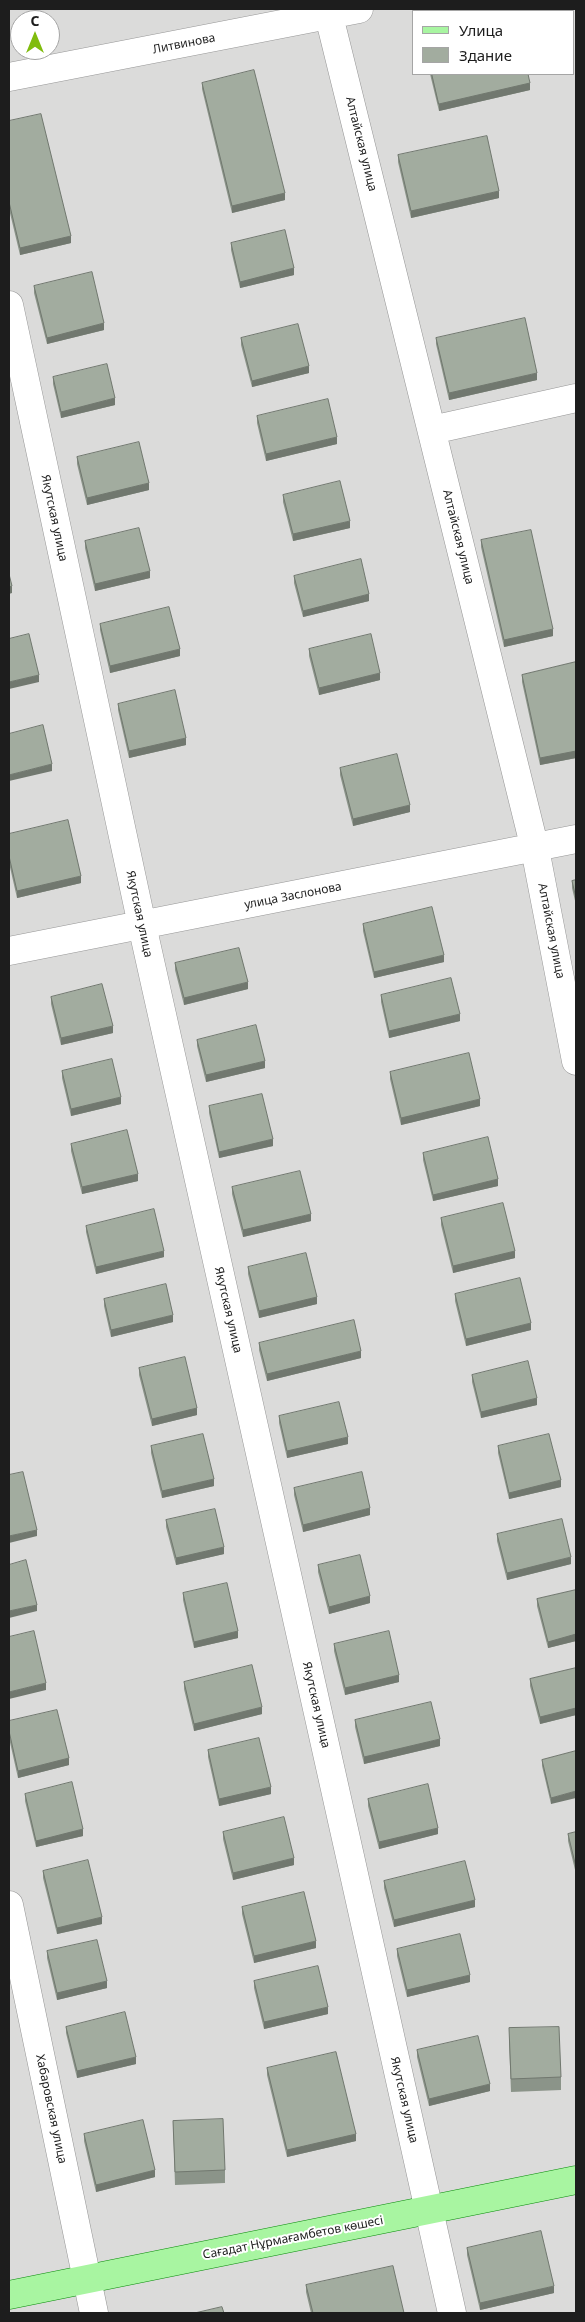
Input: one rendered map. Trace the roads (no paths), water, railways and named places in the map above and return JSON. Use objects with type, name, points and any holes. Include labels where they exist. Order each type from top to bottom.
[{"type":"main road","name":"Сағадат Нұрмағамбетов көшесі","points":[[9,2295],[576,2180]]},
{"type":"street","name":"Литвинова","points":[[9,77],[359,9]]},
{"type":"street","name":"Алтайская улица","points":[[329,16],[535,848],[576,1061]]},
{"type":"street","name":"Якутская улица","points":[[9,305],[142,925],[452,2313]]},
{"type":"street","points":[[432,430],[576,398]]},
{"type":"street","name":"улица Заслонова","points":[[9,951],[576,839]]},
{"type":"street","name":"Хабаровская улица","points":[[9,1905],[94,2313]]}]
